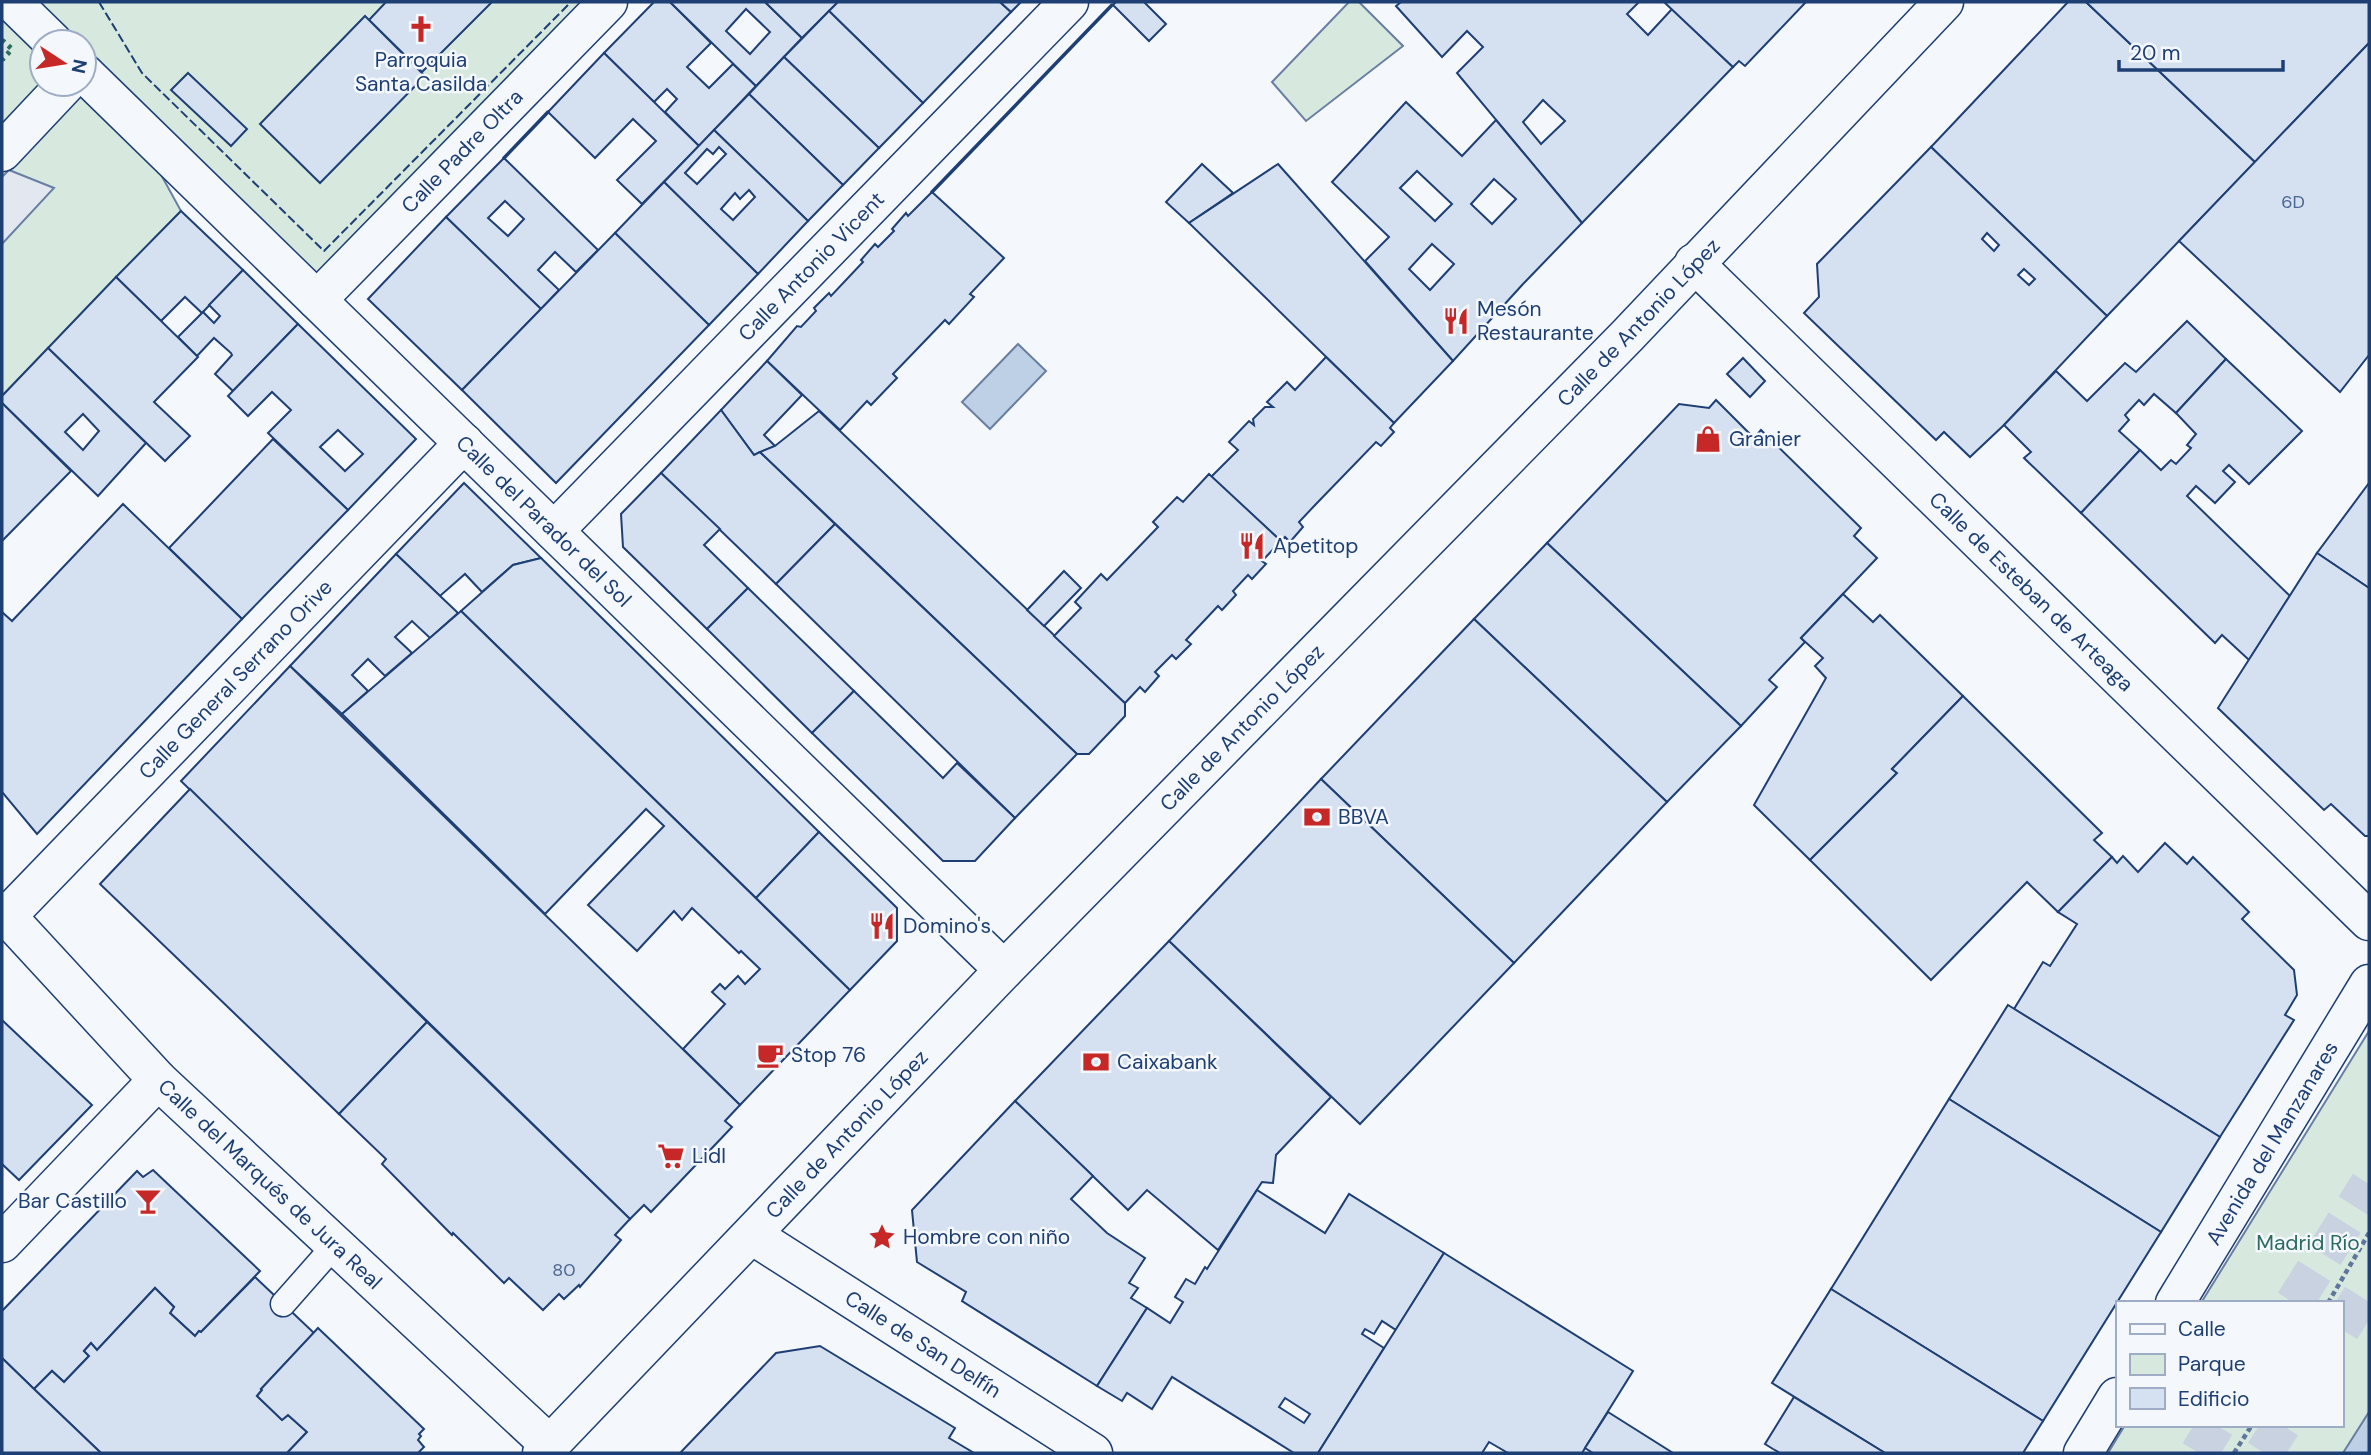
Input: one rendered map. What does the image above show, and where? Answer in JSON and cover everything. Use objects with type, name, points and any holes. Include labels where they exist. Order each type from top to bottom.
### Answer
[{"type":"street","points":[[12,2],[39,28]]},
{"type":"street","name":"Calle Padre Oltra","points":[[317,300],[608,2]]},
{"type":"street","name":"Calle Antonio Vicent","points":[[554,531],[1069,2]]},
{"type":"street","name":"Calle de Antonio López","points":[[546,1449],[1004,970],[1628,336],[1694,263],[1944,2]]},
{"type":"street","name":"Calle del Parador del Sol","points":[[98,86],[1004,970]]},
{"type":"street","points":[[2,152],[53,98]]},
{"type":"street","name":"Calle de Esteban de Arteaga","points":[[1694,263],[2369,921]]},
{"type":"street","name":"Calle General Serrano Orive","points":[[4,914],[464,443]]},
{"type":"street","name":"Calle del Marqués de Jura Real","points":[[4,914],[158,1080],[335,1245],[546,1449]]},
{"type":"street","name":"Avenida del Manzanares","points":[[2176,1301],[2369,984]]},
{"type":"street","points":[[7,1226],[158,1080]]},
{"type":"street","name":"Calle de San Delfín","points":[[752,1235],[1093,1453]]},
{"type":"street","points":[[2083,1453],[2116,1399]]},
{"type":"lane","points":[[283,1304],[335,1245]]},
{"type":"path","points":[[2329,1301],[2369,1233]]},
{"type":"path","points":[[2234,1453],[2251,1427]]},
{"type":"green space","points":[[2,2],[608,2],[317,300],[131,120],[181,211],[2,396]]},
{"type":"green space","points":[[1349,2],[1359,2],[1403,46],[1306,121],[1272,82]]},
{"type":"green space","name":"Madrid Río","points":[[2369,1031],[2369,1453],[2108,1453],[2124,1427],[2343,1427],[2343,1301],[2202,1301]]},
{"type":"shaded area","points":[[9,170],[54,188],[2,244],[2,177]]},
{"type":"water","points":[[1018,344],[1046,371],[990,429],[962,402]]},
{"type":"water","points":[[2369,1412],[2369,1453],[2343,1453]]},
{"type":"building","name":"Parroquia Santa Casilda","points":[[386,2],[492,2],[422,72],[369,20]]},
{"type":"building","points":[[654,2],[670,2],[711,43],[687,67],[709,88],[733,64],[756,86],[699,146],[665,112],[677,99],[667,89],[654,102],[604,53]]},
{"type":"building","points":[[670,2],[765,2],[802,38],[756,86]],"holes":[[[746,9],[770,32],[750,54],[726,31]]]},
{"type":"building","points":[[765,2],[838,2],[802,38]]},
{"type":"building","points":[[838,2],[1000,2],[1011,12],[923,103],[829,11]]},
{"type":"building","points":[[1000,2],[1021,2],[1011,12]]},
{"type":"building","points":[[1116,2],[1144,2],[1166,24],[1149,41],[1113,5]]},
{"type":"building","points":[[1401,2],[1639,2],[1627,14],[1648,35],[1672,9],[1733,67],[1582,223],[1457,73],[1483,47],[1467,31],[1442,57],[1396,6]],"holes":[[[1543,100],[1565,121],[1541,144],[1523,122]]]},
{"type":"building","points":[[1664,2],[1806,2],[1745,66],[1739,61],[1733,67]]},
{"type":"building","points":[[2068,2],[2086,2],[2255,162],[2107,316],[1931,147]]},
{"type":"building","points":[[2086,2],[2369,2],[2369,43],[2255,162]]},
{"type":"building","points":[[829,11],[923,103],[879,148],[784,57]]},
{"type":"building","points":[[365,16],[425,76],[320,183],[260,124]]},
{"type":"building","points":[[2369,43],[2369,355],[2340,392],[2179,241]]},
{"type":"building","points":[[604,53],[699,146],[642,204],[617,180],[656,141],[633,119],[595,158],[548,112]]},
{"type":"building","points":[[784,57],[879,148],[843,185],[749,94]]},
{"type":"building","points":[[188,73],[247,129],[231,146],[171,90]]},
{"type":"building","points":[[749,94],[843,185],[808,221],[714,130]]},
{"type":"building","points":[[1406,102],[1462,156],[1496,120],[1582,223],[1453,361],[1365,261],[1389,237],[1332,182]],"holes":[[[1417,171],[1452,204],[1435,221],[1400,188]],[[1494,179],[1516,199],[1492,224],[1471,204]],[[1432,244],[1454,264],[1430,290],[1409,269]]]},
{"type":"building","points":[[714,130],[808,221],[758,274],[664,182]],"holes":[[[719,147],[726,154],[697,184],[685,173],[707,149],[713,154]],[[749,190],[755,197],[733,220],[721,209],[735,193],[740,199]]]},
{"type":"building","points":[[1931,147],[2107,316],[1970,457],[1944,432],[1936,440],[1804,313],[1819,297],[1817,264]],"holes":[[[1987,233],[1999,245],[1994,251],[1982,239]],[[2024,269],[2035,279],[2029,285],[2018,275]]]},
{"type":"building","points":[[504,158],[598,250],[576,272],[555,252],[538,270],[559,290],[541,309],[446,217]],"holes":[[[505,201],[524,219],[508,236],[488,218]]]},
{"type":"building","points":[[1202,164],[1233,193],[1189,223],[1166,202]]},
{"type":"building","points":[[1278,164],[1453,361],[1394,423],[1189,223]]},
{"type":"building","points":[[664,182],[758,274],[709,325],[615,233]]},
{"type":"building","points":[[932,192],[1004,258],[970,294],[974,297],[949,324],[945,320],[893,374],[897,378],[871,405],[867,401],[840,430],[767,361],[797,326],[801,327],[816,311],[814,308],[829,293],[831,296],[863,262],[861,260],[875,244],[878,247],[894,231],[892,229],[906,213],[908,216]]},
{"type":"building","points":[[181,211],[243,270],[202,313],[185,297],[161,321],[116,277]]},
{"type":"building","points":[[446,217],[541,309],[462,390],[368,299]]},
{"type":"building","points":[[615,233],[709,325],[556,483],[462,390]]},
{"type":"building","points":[[243,270],[298,324],[233,391],[215,374],[231,353],[214,338],[197,356],[178,337],[203,312],[214,323],[220,316],[209,305]]},
{"type":"building","points":[[116,277],[198,357],[154,402],[190,436],[165,461],[48,348]]},
{"type":"building","points":[[2187,321],[2226,359],[2176,413],[2154,394],[2144,405],[2139,400],[2125,415],[2129,420],[2119,431],[2140,450],[2081,513],[2024,458],[2031,452],[2004,425],[2056,371],[2087,401],[2125,363],[2136,372]]},
{"type":"building","points":[[298,324],[416,439],[348,510],[268,433],[291,410],[272,392],[248,416],[228,396]],"holes":[[[338,430],[363,454],[345,471],[320,447]]]},
{"type":"building","points":[[48,348],[146,443],[98,496],[2,403],[2,396]],"holes":[[[83,414],[99,431],[83,450],[65,432]]]},
{"type":"building","points":[[1326,357],[1394,423],[1390,428],[1394,432],[1381,446],[1376,442],[1299,522],[1303,527],[1290,542],[1285,537],[1281,541],[1211,477],[1238,450],[1229,442],[1249,421],[1254,425],[1253,419],[1265,407],[1273,407],[1267,402],[1287,382],[1295,390]]},
{"type":"building","points":[[1743,358],[1765,381],[1750,397],[1727,374]]},
{"type":"building","points":[[2226,359],[2302,431],[2249,484],[2229,465],[2223,471],[2235,482],[2215,503],[2196,486],[2187,496],[2290,596],[2249,660],[2222,635],[2215,643],[2081,513],[2140,450],[2161,470],[2171,460],[2176,464],[2191,448],[2187,445],[2196,434],[2176,413]]},
{"type":"building","points":[[767,361],[802,395],[764,435],[775,446],[754,455],[721,410]]},
{"type":"building","points":[[1716,400],[1754,438],[1761,430],[1861,528],[1854,536],[1877,558],[1801,638],[1805,642],[1769,680],[1777,687],[1741,726],[1547,543],[1679,404],[1709,408]]},
{"type":"building","points":[[2,403],[71,471],[2,541]]},
{"type":"building","points":[[721,410],[754,455],[760,452],[835,524],[776,584],[661,473]]},
{"type":"building","points":[[819,411],[1125,703],[1125,716],[1089,754],[1077,754],[760,452],[775,446]]},
{"type":"building","points":[[273,439],[348,510],[242,619],[169,548]]},
{"type":"building","points":[[661,473],[720,529],[704,545],[748,588],[707,629],[623,547],[621,514]]},
{"type":"building","points":[[1209,474],[1281,541],[1262,561],[1266,564],[1252,579],[1248,575],[1233,591],[1236,595],[1222,610],[1218,606],[1186,640],[1191,644],[1176,659],[1172,655],[1155,672],[1159,676],[1145,692],[1140,687],[1125,703],[1054,636],[1081,608],[1075,602],[1101,574],[1107,580],[1158,527],[1153,522],[1177,497],[1183,502]]},
{"type":"building","points":[[464,483],[541,558],[513,565],[482,592],[465,574],[440,596],[396,554]]},
{"type":"building","points":[[2369,483],[2369,588],[2317,553]]},
{"type":"building","points":[[123,504],[242,619],[37,834],[2,792],[2,612],[12,621]]},
{"type":"building","points":[[835,524],[1077,754],[1015,818],[776,584]]},
{"type":"building","points":[[1547,543],[1741,726],[1667,802],[1474,619]]},
{"type":"building","points":[[2317,553],[2369,588],[2369,836],[2365,836],[2331,804],[2324,810],[2218,708]]},
{"type":"building","points":[[396,554],[458,613],[430,638],[412,621],[395,637],[412,653],[385,676],[368,659],[352,675],[368,691],[342,714],[290,666]]},
{"type":"building","points":[[541,558],[819,832],[756,898],[461,611],[513,565]]},
{"type":"building","points":[[1064,571],[1081,588],[1044,626],[1027,610]]},
{"type":"building","points":[[748,588],[854,691],[812,733],[707,629]]},
{"type":"building","points":[[1843,594],[1873,622],[1880,615],[1963,696],[1892,769],[1897,773],[1810,860],[1754,805],[1826,678],[1815,666],[1823,658],[1801,638]]},
{"type":"building","points":[[461,611],[850,990],[740,1105],[683,1049],[725,1004],[712,992],[720,984],[725,989],[738,976],[745,984],[760,969],[741,951],[739,953],[692,908],[682,920],[674,911],[637,951],[588,905],[664,826],[646,809],[545,914],[342,714]]},
{"type":"building","points":[[1474,619],[1667,802],[1514,963],[1321,779]]},
{"type":"building","points":[[290,666],[740,1105],[725,1121],[732,1127],[651,1212],[644,1205],[630,1219],[181,781]]},
{"type":"building","points":[[854,691],[943,778],[957,763],[1015,818],[975,861],[943,861],[812,733]]},
{"type":"building","points":[[1963,696],[2102,833],[2094,840],[2112,857],[2058,912],[2027,882],[1931,980],[1810,860],[1897,773],[1892,769]]},
{"type":"building","points":[[1321,779],[1514,963],[1360,1124],[1169,941]]},
{"type":"building","points":[[190,789],[427,1022],[339,1114],[100,884]]},
{"type":"building","points":[[819,832],[897,908],[897,941],[850,990],[756,898]]},
{"type":"building","points":[[2165,843],[2187,864],[2193,857],[2249,912],[2242,919],[2294,970],[2297,995],[2285,1015],[2294,1020],[2220,1137],[2014,1009],[2043,962],[2050,966],[2077,924],[2058,912],[2112,857],[2117,863],[2123,856],[2138,872]]},
{"type":"building","points":[[1169,941],[1331,1097],[1276,1155],[1273,1183],[1262,1182],[1218,1250],[1147,1190],[1128,1210],[1015,1101]]},
{"type":"building","points":[[2008,1005],[2220,1137],[2161,1232],[1949,1099]]},
{"type":"building","points":[[2,1020],[92,1105],[19,1180],[2,1164]]},
{"type":"building","points":[[427,1022],[630,1219],[615,1235],[621,1240],[580,1287],[579,1285],[564,1299],[559,1294],[543,1310],[509,1278],[504,1283],[453,1233],[452,1235],[382,1164],[386,1159],[339,1114]]},
{"type":"building","points":[[1949,1099],[2161,1232],[2043,1421],[1831,1289]]},
{"type":"building","points":[[1015,1101],[1093,1176],[1071,1199],[1107,1233],[1145,1258],[1129,1283],[1138,1288],[1131,1298],[1147,1308],[1097,1386],[962,1301],[966,1292],[917,1262],[912,1210]]},
{"type":"building","points":[[153,1170],[260,1271],[195,1336],[170,1313],[174,1307],[155,1288],[97,1350],[91,1343],[84,1351],[89,1356],[64,1382],[52,1371],[34,1389],[2,1358],[2,1311],[137,1171],[143,1177]]},
{"type":"building","points":[[1257,1190],[1325,1233],[1349,1194],[1444,1253],[1396,1330],[1382,1321],[1374,1334],[1365,1329],[1362,1334],[1384,1348],[1318,1453],[1294,1453],[1172,1377],[1152,1409],[1127,1393],[1122,1401],[1097,1386],[1147,1308],[1170,1323],[1183,1302],[1175,1297],[1186,1279],[1195,1284],[1205,1267],[1207,1269]],"holes":[[[1285,1398],[1310,1414],[1304,1423],[1279,1407]]]},
{"type":"building","points":[[1444,1253],[1633,1371],[1582,1453],[1508,1453],[1489,1442],[1482,1453],[1318,1453]]},
{"type":"building","points":[[255,1277],[314,1333],[257,1396],[282,1420],[288,1415],[307,1432],[287,1453],[101,1453],[34,1389],[52,1371],[64,1382],[89,1356],[84,1351],[91,1343],[97,1350],[155,1288],[174,1307],[170,1313],[195,1336]]},
{"type":"building","points":[[1831,1289],[2043,1421],[2023,1453],[1885,1453],[1772,1383]]},
{"type":"building","points":[[318,1328],[424,1429],[418,1440],[424,1447],[418,1453],[287,1453],[307,1432],[288,1415],[282,1420],[257,1396]]},
{"type":"building","points":[[820,1346],[955,1428],[949,1438],[974,1453],[680,1453],[776,1353]]},
{"type":"building","points":[[2,1358],[34,1389],[101,1453],[2,1453]]},
{"type":"building","points":[[1794,1397],[1885,1453],[1780,1453],[1773,1449],[1765,1444]]},
{"type":"building","points":[[1608,1412],[1673,1453],[1593,1453],[1585,1448]]},
{"type":"tunnel","points":[[2295,1301],[2369,1184]]},
{"type":"tunnel","points":[[2343,1326],[2369,1284]]},
{"type":"tunnel","points":[[2199,1453],[2215,1427]]},
{"type":"tunnel","points":[[2264,1453],[2281,1427]]},
{"type":"hedge","points":[[2,40],[12,49],[2,60]]},
{"type":"fence","points":[[99,2],[142,73],[324,251],[571,2]]},
{"type":"wall","points":[[932,192],[1112,5]]},
{"type":"wall","points":[[504,158],[548,112]]},
{"type":"place","name":"Parroquia Santa Casilda","points":[[421,29]]},
{"type":"place","name":"Mesón Restaurante","points":[[1456,321]]},
{"type":"place","name":"Granier","points":[[1708,439]]},
{"type":"place","name":"Apetitop","points":[[1252,546]]},
{"type":"place","name":"BBVA","points":[[1317,817]]},
{"type":"place","name":"Domino's","points":[[882,926]]},
{"type":"place","name":"Stop 76","points":[[770,1055]]},
{"type":"place","name":"Caixabank","points":[[1096,1062]]},
{"type":"place","name":"Lidl","points":[[671,1156]]},
{"type":"place","name":"Bar Castillo","points":[[148,1201]]},
{"type":"place","name":"Hombre con niño","points":[[882,1237]]}]
